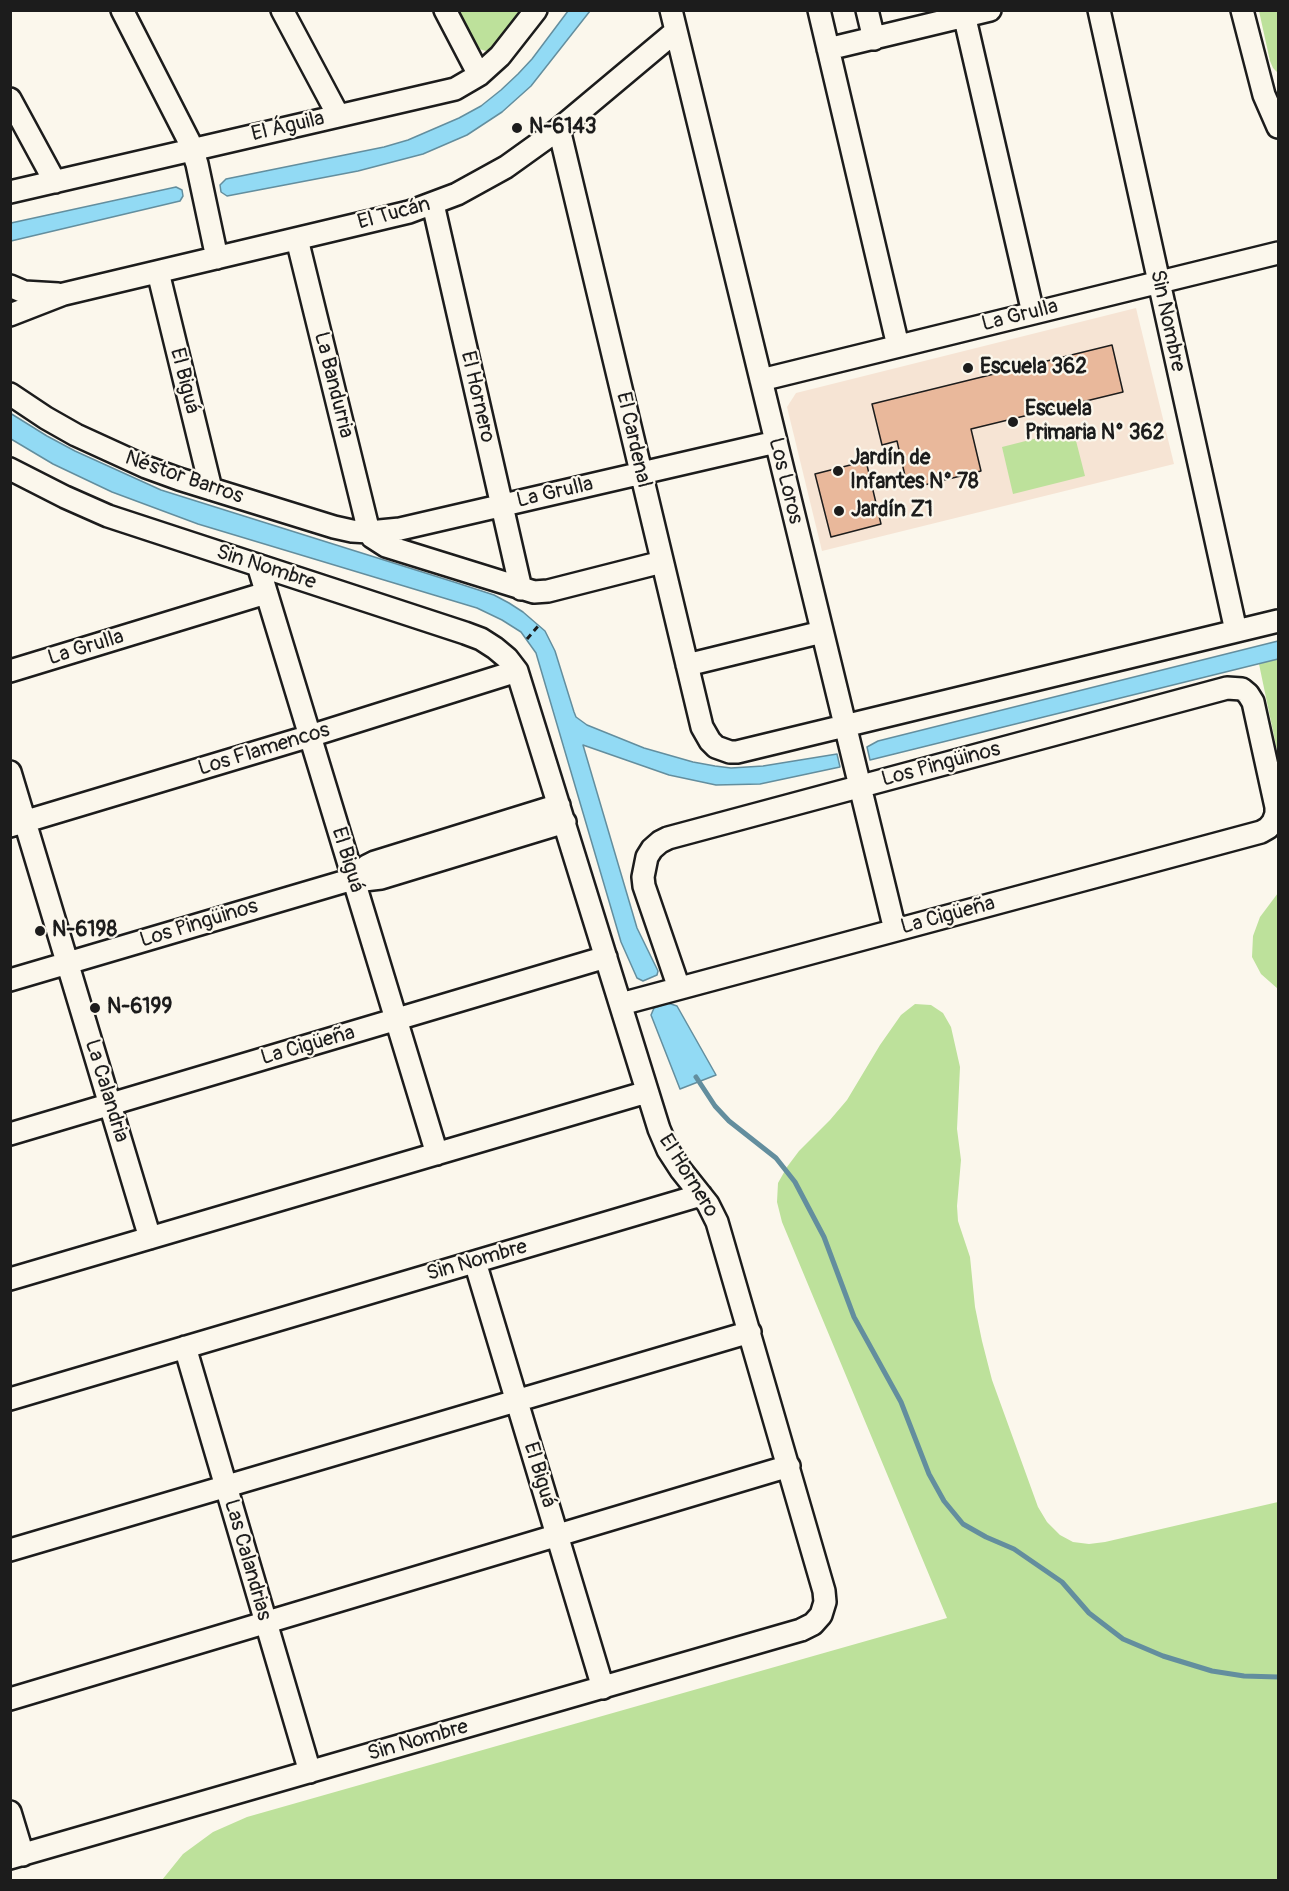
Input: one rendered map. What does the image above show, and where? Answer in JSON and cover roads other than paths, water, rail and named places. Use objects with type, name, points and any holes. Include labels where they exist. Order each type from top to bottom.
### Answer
[{"type":"street","points":[[122,10],[185,130],[192,149],[217,258]]},
{"type":"street","points":[[282,10],[338,115]]},
{"type":"street","points":[[445,10],[478,75]]},
{"type":"street","name":"El Águila","points":[[10,192],[447,91],[468,83],[500,56],[536,10]]},
{"type":"street","points":[[671,10],[676,31]]},
{"type":"street","points":[[819,10],[898,346]]},
{"type":"street","points":[[867,10],[874,39]]},
{"type":"street","points":[[828,50],[963,14],[990,10]]},
{"type":"street","name":"Sin Nombre","points":[[1099,10],[1236,632]]},
{"type":"street","points":[[1242,10],[1264,94],[1278,126]]},
{"type":"street","points":[[963,14],[1033,313]]},
{"type":"street","name":"El Tucán","points":[[10,315],[64,294],[409,212],[433,204],[483,181],[506,167],[559,129],[676,31]]},
{"type":"street","name":"Los Loros","points":[[676,31],[895,930]]},
{"type":"street","points":[[10,99],[55,182]]},
{"type":"street","name":"El Cardenal","points":[[559,129],[702,727],[716,747],[737,752],[845,726]]},
{"type":"street","name":"El Hornero","points":[[433,204],[521,590]]},
{"type":"street","name":"La Bandurria","points":[[297,238],[369,532]]},
{"type":"street","name":"La Grulla","points":[[761,380],[1278,253]]},
{"type":"street","name":"El Biguá","points":[[158,272],[211,489]]},
{"type":"street","name":"El Tucán","points":[[10,286],[36,294],[64,294]]},
{"type":"street","name":"Néstor Barros","points":[[10,394],[46,418],[111,452],[146,467],[334,527],[369,532]]},
{"type":"street","name":"La Grulla","points":[[369,532],[400,529],[776,442]]},
{"type":"street","name":"Sin Nombre","points":[[10,469],[108,516],[481,639],[507,658],[516,671]]},
{"type":"street","points":[[369,532],[377,541],[386,546],[521,590],[534,592],[548,591],[663,562]]},
{"type":"street","name":"El Biguá","points":[[258,565],[437,1154]]},
{"type":"street","name":"La Grulla","points":[[10,671],[266,593]]},
{"type":"street","points":[[845,726],[1278,621]]},
{"type":"street","points":[[687,665],[822,632]]},
{"type":"street","name":"El Hornero","points":[[516,671],[659,1129],[668,1150],[701,1195],[717,1222],[824,1590],[825,1602],[821,1616]]},
{"type":"street","name":"Los Flamencos","points":[[18,824],[516,671]]},
{"type":"street","name":"Los Pingüinos","points":[[679,988],[644,886],[644,867],[647,857],[652,849],[668,838],[1227,688],[1242,689],[1253,702],[1276,807],[1273,822]]},
{"type":"street","name":"La Calandria","points":[[10,772],[18,824],[68,963],[150,1238]]},
{"type":"street","name":"Los Pingüinos","points":[[10,980],[353,879],[375,862],[562,814]]},
{"type":"street","name":"La Cigüeña","points":[[621,1004],[1261,832],[1273,822]]},
{"type":"street","name":"La Cigüeña","points":[[10,1134],[606,957]]},
{"type":"street","points":[[10,1279],[647,1092]]},
{"type":"street","name":"Sin Nombre","points":[[10,1399],[701,1195]]},
{"type":"street","name":"El Biguá","points":[[476,1262],[603,1688]]},
{"type":"street","points":[[10,1550],[750,1332]]},
{"type":"street","name":"Las Calandrias","points":[[184,1347],[310,1772]]},
{"type":"street","points":[[10,1699],[789,1466]]},
{"type":"street","name":"Sin Nombre","points":[[17,1856],[801,1630],[813,1624],[821,1616]]},
{"type":"street","points":[[10,1812],[17,1856]]},
{"type":"water","points":[[568,11],[590,11],[531,86],[502,112],[467,135],[423,154],[358,171],[227,196],[221,192],[220,185],[226,179],[384,147],[408,140],[459,118],[481,106],[518,74]]},
{"type":"water","points":[[176,187],[182,190],[183,196],[180,201],[11,241],[11,223]]},
{"type":"water","points":[[10,413],[75,451],[161,490],[454,582],[494,595],[509,603],[545,631],[555,651],[576,717],[587,725],[644,748],[715,766],[731,768],[763,766],[837,754],[840,767],[760,784],[716,785],[669,775],[583,745],[637,928],[658,971],[657,975],[643,981],[637,978],[621,942],[536,653],[521,632],[477,608],[198,524],[112,492],[53,464],[11,439]]},
{"type":"water","points":[[1278,641],[1278,659],[870,760],[867,747],[878,741]]},
{"type":"water","points":[[668,1003],[677,1006],[716,1075],[680,1089],[651,1015],[654,1008]]},
{"type":"waterway","points":[[696,1077],[715,1106],[729,1121],[776,1158],[795,1182],[824,1237],[854,1317],[901,1402],[929,1474],[944,1501],[963,1524],[1014,1549],[1062,1582],[1089,1613],[1123,1639],[1163,1656],[1212,1671],[1244,1676],[1278,1677]]},
{"type":"place","name":"N-6143","points":[[517,128]]},
{"type":"place","name":"Escuela 362","points":[[968,368]]},
{"type":"place","name":"Escuela Primaria N° 362","points":[[1013,422]]},
{"type":"place","name":"Jardín de Infantes N° 78","points":[[838,471]]},
{"type":"place","name":"Jardín Z1","points":[[839,511]]},
{"type":"place","name":"N-6198","points":[[40,931]]},
{"type":"place","name":"N-6199","points":[[95,1008]]}]
